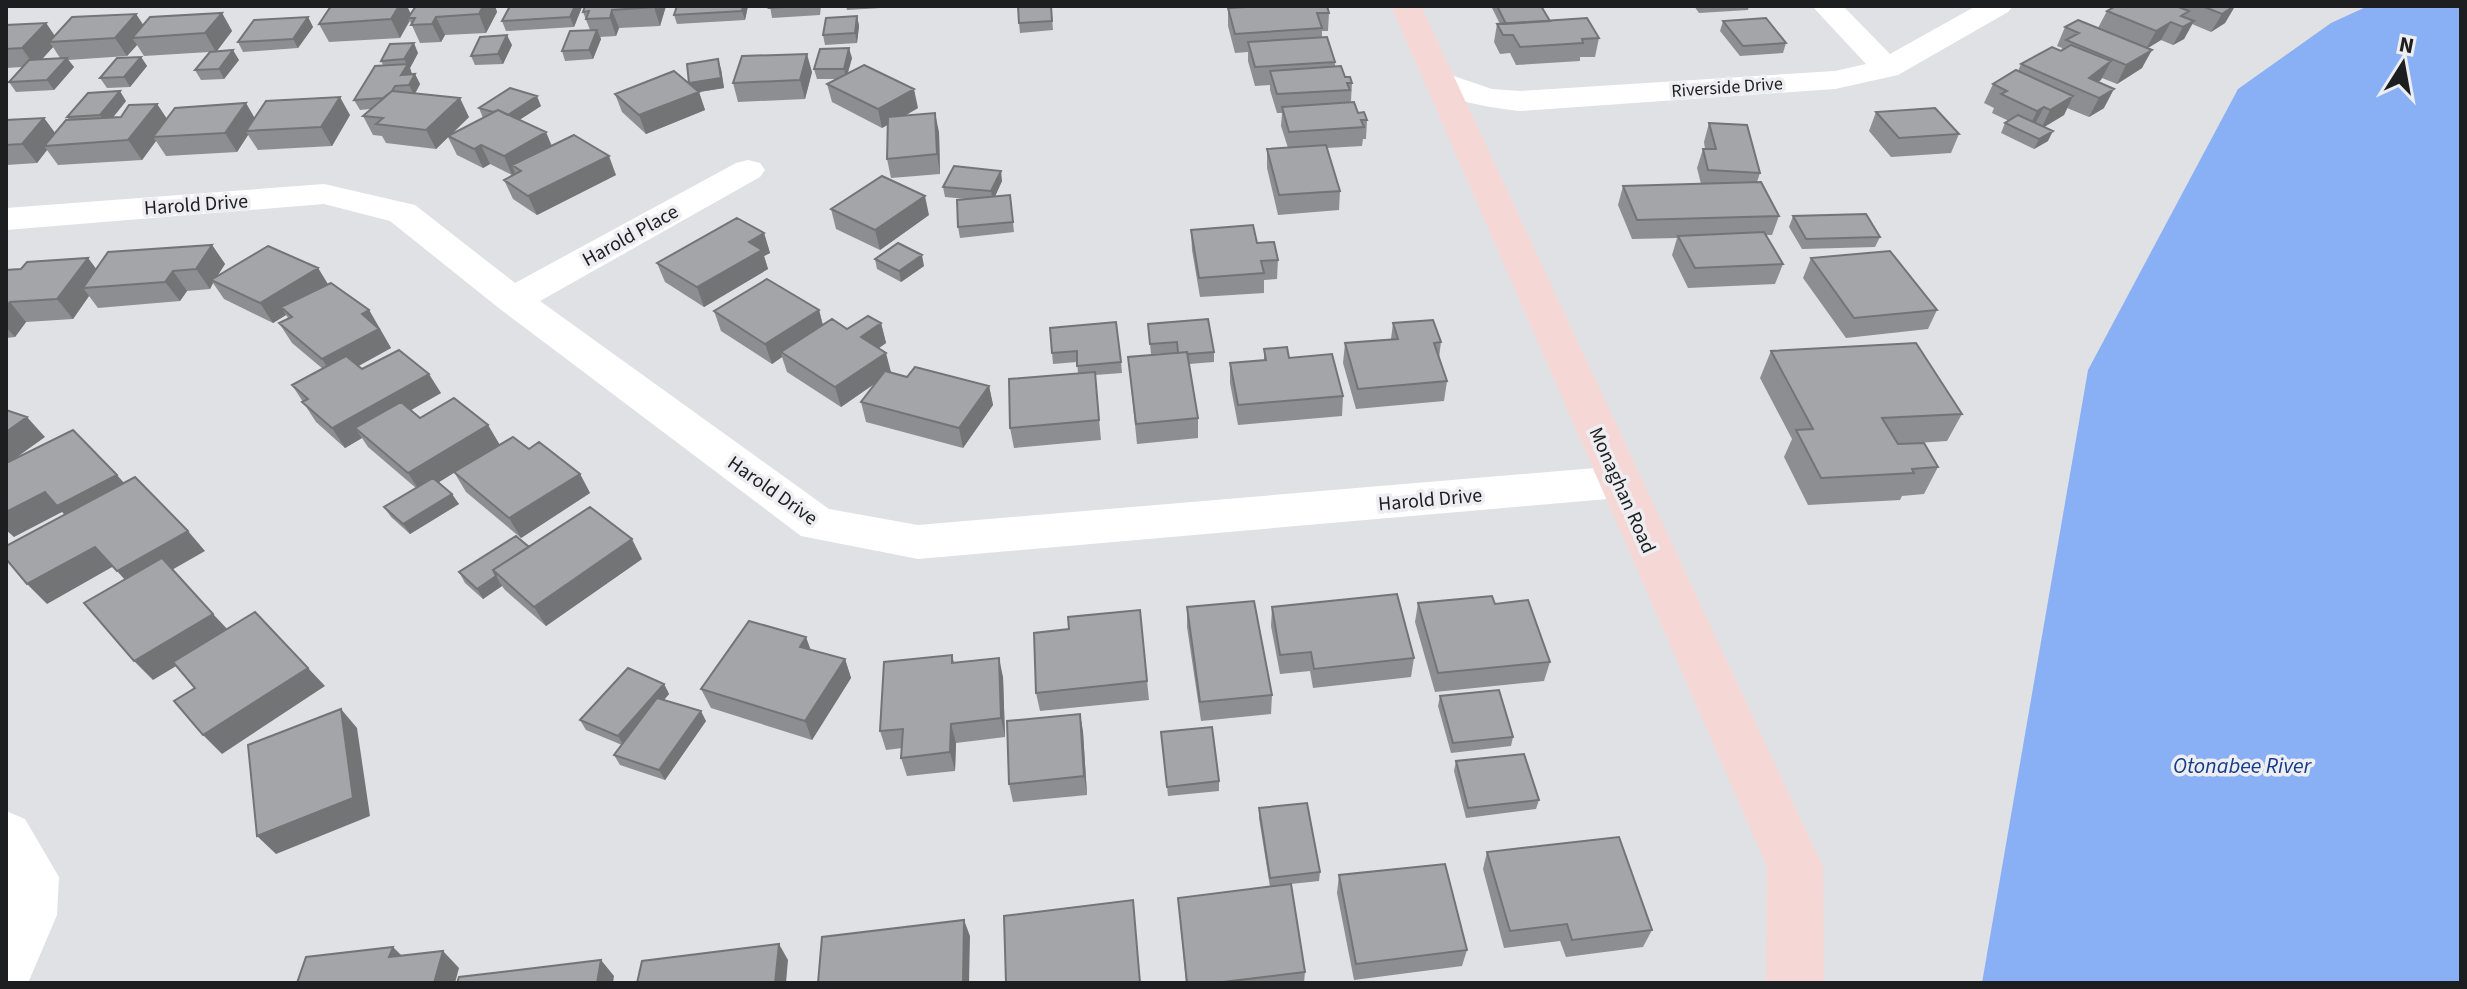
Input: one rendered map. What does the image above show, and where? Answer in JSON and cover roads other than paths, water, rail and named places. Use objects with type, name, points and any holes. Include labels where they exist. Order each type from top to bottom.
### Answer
[{"type":"street","name":"Monaghan Road","points":[[1406,6],[1795,867],[1795,983]]},
{"type":"street","points":[[1827,6],[1887,68]]},
{"type":"street","name":"Riverside Drive","points":[[1442,81],[1487,98],[1520,101],[1835,80],[1887,68],[1998,6]]},
{"type":"street","name":"Harold Place","points":[[513,300],[748,170]]},
{"type":"street","name":"Harold Drive","points":[[6,219],[324,194],[402,213],[513,300],[817,524],[918,542],[1619,482]]},
{"type":"street","points":[[6,836],[31,877],[29,915],[6,967]]},
{"type":"water","name":"Otonabee River","points":[[2368,6],[2461,6],[2461,983],[1982,983],[2088,370],[2238,89],[2331,23]]}]
